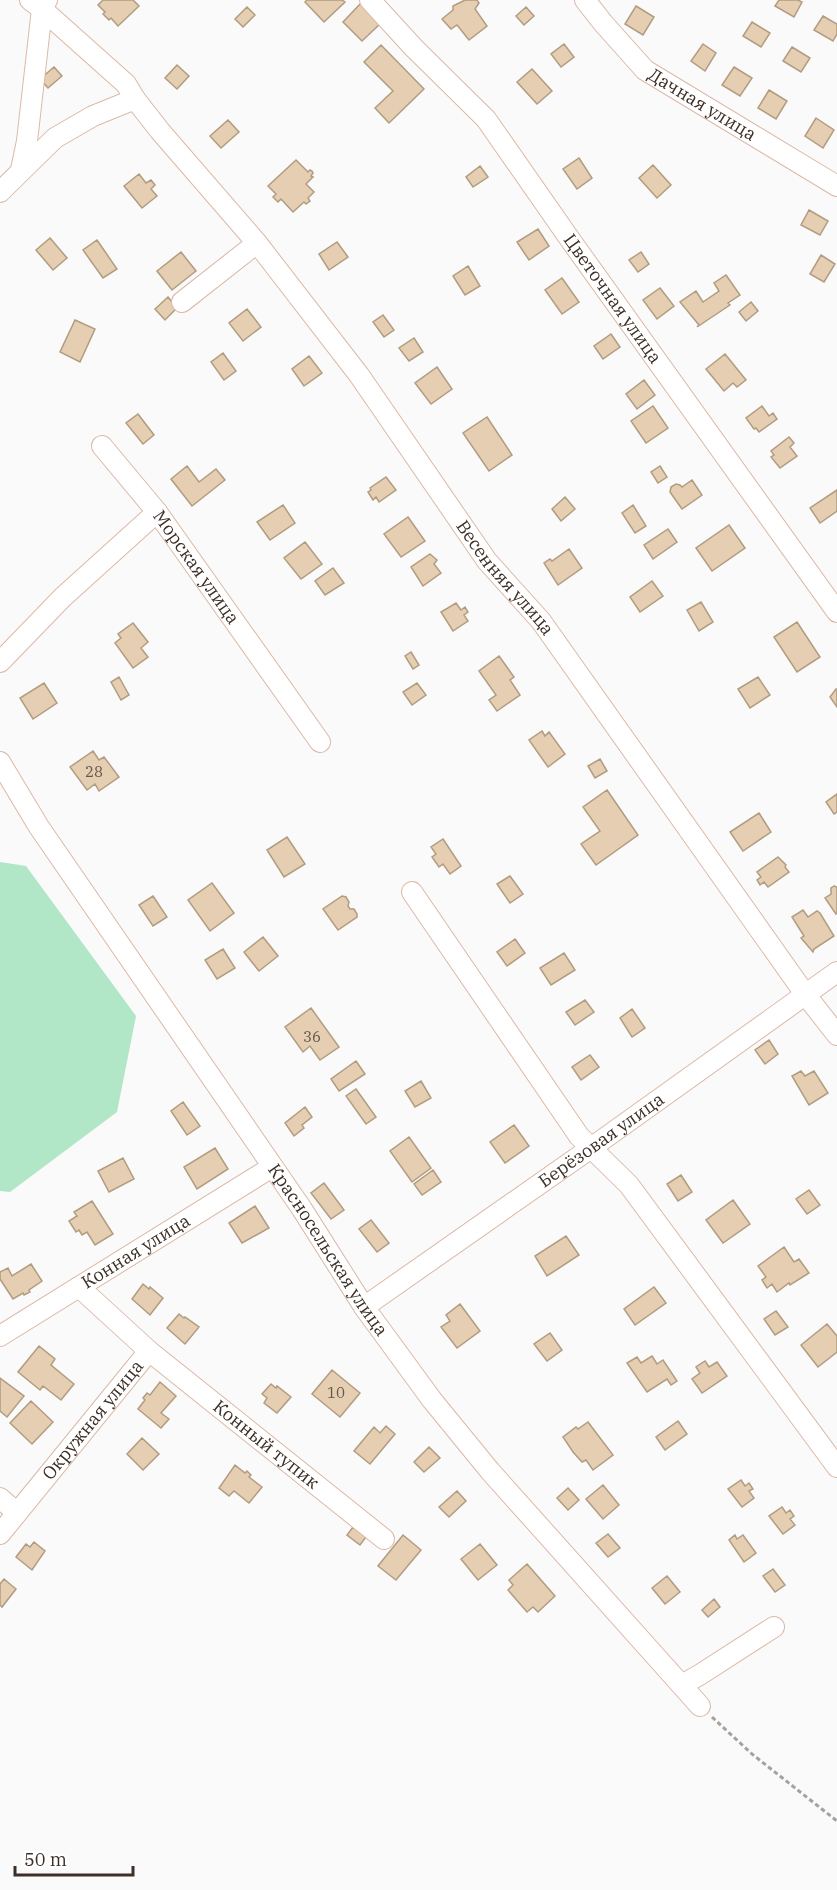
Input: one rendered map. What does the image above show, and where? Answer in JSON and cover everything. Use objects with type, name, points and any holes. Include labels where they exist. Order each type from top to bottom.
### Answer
[{"type":"street","name":"Цветочная улица","points":[[370,0],[414,48],[486,119],[837,612]]},
{"type":"street","name":"Дачная улица","points":[[585,0],[645,70],[837,186]]},
{"type":"street","name":"Весенняя улица","points":[[40,3],[126,84],[160,131],[257,243],[359,375],[487,561],[541,621],[805,994],[837,1035]]},
{"type":"street","points":[[21,170],[27,141],[40,3]]},
{"type":"street","points":[[0,192],[55,138],[93,116],[135,99]]},
{"type":"street","points":[[182,302],[257,243]]},
{"type":"street","points":[[102,446],[157,512]]},
{"type":"street","name":"Морская улица","points":[[0,662],[63,597],[157,512],[320,742]]},
{"type":"street","name":"Красносельская улица","points":[[0,762],[39,827],[302,1209],[364,1307],[432,1400],[490,1472],[700,1706]]},
{"type":"street","points":[[412,892],[579,1136],[629,1185],[837,1467]]},
{"type":"street","name":"Берёзовая улица","points":[[364,1307],[837,972]]},
{"type":"street","name":"Конная улица","points":[[0,1336],[272,1167]]},
{"type":"street","name":"Окружная улица","points":[[0,1534],[149,1351],[79,1287]]},
{"type":"street","name":"Конный тупик","points":[[149,1351],[384,1539]]},
{"type":"street","points":[[0,1498],[17,1513]]},
{"type":"street","points":[[682,1685],[774,1627]]},
{"type":"path","points":[[700,1706],[752,1754],[837,1821]]},
{"type":"green space","points":[[0,862],[26,866],[136,1016],[117,1112],[10,1192],[0,1191]]},
{"type":"building","points":[[103,0],[133,0],[139,6],[118,26],[111,18],[109,20],[103,14],[105,12],[98,5]]},
{"type":"building","points":[[307,0],[342,0],[345,2],[324,22],[305,2]]},
{"type":"building","points":[[465,0],[477,0],[479,3],[475,9],[487,26],[469,40],[457,25],[451,29],[442,19],[453,10],[453,6]]},
{"type":"building","points":[[779,0],[802,2],[794,17],[775,6]]},
{"type":"building","points":[[361,3],[381,23],[362,41],[343,22]]},
{"type":"building","points":[[636,6],[654,17],[643,35],[625,24]]},
{"type":"building","points":[[247,7],[255,15],[243,27],[235,19]]},
{"type":"building","points":[[526,7],[534,16],[524,25],[516,16]]},
{"type":"building","points":[[823,16],[837,24],[837,34],[833,41],[814,30]]},
{"type":"building","points":[[752,22],[770,33],[761,47],[743,36]]},
{"type":"building","points":[[564,44],[574,57],[561,67],[551,54]]},
{"type":"building","points":[[703,44],[716,53],[705,71],[691,61]]},
{"type":"building","points":[[381,45],[424,89],[389,123],[375,108],[393,91],[364,62]]},
{"type":"building","points":[[792,47],[810,58],[801,72],[783,61]]},
{"type":"building","points":[[177,65],[189,76],[177,89],[165,78]]},
{"type":"building","points":[[54,67],[62,76],[48,88],[40,79]]},
{"type":"building","points":[[734,67],[752,78],[740,96],[722,85]]},
{"type":"building","points":[[532,69],[552,91],[537,104],[517,82]]},
{"type":"building","points":[[769,90],[787,101],[776,119],[758,108]]},
{"type":"building","points":[[816,118],[834,130],[823,148],[805,136]]},
{"type":"building","points":[[228,120],[239,132],[221,148],[210,136]]},
{"type":"building","points":[[579,158],[592,178],[577,189],[563,169]]},
{"type":"building","points":[[296,160],[308,172],[312,171],[311,176],[313,177],[306,184],[314,192],[308,198],[310,201],[306,204],[304,202],[293,212],[281,199],[278,202],[273,197],[276,194],[268,186]]},
{"type":"building","points":[[653,165],[671,185],[657,198],[639,178]]},
{"type":"building","points":[[480,166],[488,177],[473,187],[466,177]]},
{"type":"building","points":[[139,174],[146,183],[151,180],[155,185],[151,189],[157,196],[142,208],[124,186]]},
{"type":"building","points":[[809,210],[828,221],[820,235],[801,225]]},
{"type":"building","points":[[538,229],[549,246],[529,260],[517,242]]},
{"type":"building","points":[[50,238],[67,258],[53,270],[36,250]]},
{"type":"building","points":[[97,240],[117,269],[103,278],[83,250]]},
{"type":"building","points":[[337,242],[348,257],[329,270],[319,254]]},
{"type":"building","points":[[181,252],[196,271],[172,290],[157,271]]},
{"type":"building","points":[[641,252],[649,264],[638,272],[629,260]]},
{"type":"building","points":[[821,255],[835,264],[824,282],[810,274]]},
{"type":"building","points":[[468,266],[480,286],[465,295],[453,276]]},
{"type":"building","points":[[726,275],[740,295],[728,303],[730,305],[697,327],[699,325],[680,302],[696,291],[703,302],[719,291],[714,283]]},
{"type":"building","points":[[562,278],[579,302],[562,314],[545,290]]},
{"type":"building","points":[[660,288],[674,306],[657,319],[643,300]]},
{"type":"building","points":[[168,297],[177,308],[165,320],[155,309]]},
{"type":"building","points":[[751,302],[758,311],[746,321],[739,312]]},
{"type":"building","points":[[247,309],[261,327],[243,341],[229,323]]},
{"type":"building","points":[[383,315],[394,330],[384,337],[373,322]]},
{"type":"building","points":[[75,320],[95,329],[80,362],[60,352]]},
{"type":"building","points":[[611,334],[620,347],[603,359],[594,346]]},
{"type":"building","points":[[414,338],[423,352],[409,361],[399,348]]},
{"type":"building","points":[[223,353],[236,371],[224,380],[211,362]]},
{"type":"building","points":[[725,354],[746,380],[737,387],[733,383],[724,391],[706,369]]},
{"type":"building","points":[[309,356],[322,373],[304,386],[292,369]]},
{"type":"building","points":[[437,367],[452,389],[431,404],[415,383]]},
{"type":"building","points":[[644,380],[655,395],[637,409],[626,394]]},
{"type":"building","points":[[653,406],[668,428],[646,443],[631,421]]},
{"type":"building","points":[[762,406],[769,416],[773,413],[777,419],[759,432],[746,418]]},
{"type":"building","points":[[138,414],[154,435],[143,444],[126,423]]},
{"type":"building","points":[[487,417],[512,455],[489,471],[463,433]]},
{"type":"building","points":[[789,437],[794,443],[790,447],[797,456],[780,468],[771,457],[774,455],[771,451]]},
{"type":"building","points":[[187,466],[199,482],[216,469],[225,480],[192,506],[171,479]]},
{"type":"building","points":[[660,466],[667,477],[658,483],[651,472]]},
{"type":"building","points":[[386,477],[396,490],[379,502],[376,497],[373,500],[368,492],[370,488]]},
{"type":"building","points":[[692,480],[702,495],[682,509],[670,492],[671,487],[676,484],[682,487]]},
{"type":"building","points":[[837,490],[837,511],[820,523],[810,508]]},
{"type":"building","points":[[565,497],[575,509],[561,521],[552,509]]},
{"type":"building","points":[[283,505],[295,523],[270,540],[257,522]]},
{"type":"building","points":[[633,505],[646,526],[635,533],[622,513]]},
{"type":"building","points":[[408,517],[425,541],[401,557],[384,534]]},
{"type":"building","points":[[729,525],[745,548],[712,571],[696,548]]},
{"type":"building","points":[[668,529],[677,542],[653,559],[644,545]]},
{"type":"building","points":[[305,542],[322,564],[301,579],[284,558]]},
{"type":"building","points":[[569,549],[582,568],[558,585],[544,563],[550,559],[552,561]]},
{"type":"building","points":[[430,554],[437,560],[434,564],[441,573],[423,586],[411,567]]},
{"type":"building","points":[[333,568],[344,583],[325,595],[315,581]]},
{"type":"building","points":[[652,581],[663,596],[640,612],[630,597]]},
{"type":"building","points":[[701,602],[713,622],[699,631],[687,610]]},
{"type":"building","points":[[456,603],[461,610],[465,607],[468,612],[464,615],[468,621],[453,631],[441,612]]},
{"type":"building","points":[[797,622],[820,657],[797,672],[774,637]]},
{"type":"building","points":[[133,623],[148,642],[141,648],[148,657],[133,668],[115,643],[121,638],[118,634]]},
{"type":"building","points":[[411,652],[419,665],[413,669],[405,656]]},
{"type":"building","points":[[499,656],[514,677],[510,680],[520,695],[497,711],[489,700],[496,695],[479,671]]},
{"type":"building","points":[[119,677],[129,695],[121,700],[111,682]]},
{"type":"building","points":[[758,677],[770,695],[750,708],[738,689]]},
{"type":"building","points":[[44,683],[57,703],[33,719],[20,698]]},
{"type":"building","points":[[417,683],[426,695],[412,705],[403,692]]},
{"type":"building","points":[[837,689],[837,707],[830,697]]},
{"type":"building","points":[[542,731],[545,736],[549,732],[565,754],[548,767],[529,740]]},
{"type":"building","points":[[93,751],[99,760],[104,757],[119,777],[99,791],[95,784],[87,790],[70,767]]},
{"type":"building","points":[[600,759],[607,771],[595,778],[588,766]]},
{"type":"building","points":[[607,790],[638,835],[596,865],[581,844],[600,831],[583,807]]},
{"type":"building","points":[[837,794],[837,812],[834,814],[826,802]]},
{"type":"building","points":[[759,813],[771,832],[743,851],[730,832]]},
{"type":"building","points":[[287,837],[305,864],[284,877],[267,850]]},
{"type":"building","points":[[443,839],[461,866],[450,874],[443,864],[439,867],[432,857],[436,854],[431,847]]},
{"type":"building","points":[[778,857],[789,872],[768,887],[764,882],[760,885],[757,880],[761,877],[757,872]]},
{"type":"building","points":[[510,876],[523,894],[510,903],[497,884]]},
{"type":"building","points":[[212,883],[234,913],[210,931],[188,900]]},
{"type":"building","points":[[837,887],[836,914],[825,898],[831,894],[831,888]]},
{"type":"building","points":[[153,896],[167,917],[153,926],[139,905]]},
{"type":"building","points":[[342,896],[346,897],[349,902],[348,906],[354,909],[357,917],[338,930],[323,909]]},
{"type":"building","points":[[803,910],[808,917],[817,911],[820,913],[834,936],[813,952],[801,938],[804,936],[792,917]]},
{"type":"building","points":[[263,937],[278,956],[259,971],[244,952]]},
{"type":"building","points":[[515,939],[525,953],[507,966],[497,952]]},
{"type":"building","points":[[223,949],[235,968],[217,979],[205,960]]},
{"type":"building","points":[[564,953],[575,970],[551,985],[540,968]]},
{"type":"building","points":[[585,1000],[594,1012],[575,1025],[566,1012]]},
{"type":"building","points":[[311,1008],[339,1047],[320,1060],[310,1046],[303,1052],[285,1027]]},
{"type":"building","points":[[632,1009],[645,1028],[632,1037],[620,1018]]},
{"type":"building","points":[[769,1040],[778,1054],[765,1064],[755,1050]]},
{"type":"building","points":[[590,1055],[599,1067],[581,1080],[572,1067]]},
{"type":"building","points":[[356,1061],[365,1074],[339,1091],[331,1079]]},
{"type":"building","points":[[801,1071],[805,1076],[814,1071],[828,1093],[809,1105],[792,1076]]},
{"type":"building","points":[[421,1081],[431,1098],[415,1107],[405,1091]]},
{"type":"building","points":[[356,1089],[376,1117],[366,1124],[346,1096]]},
{"type":"building","points":[[183,1102],[200,1126],[187,1135],[171,1111]]},
{"type":"building","points":[[305,1107],[312,1117],[294,1136],[285,1123]]},
{"type":"building","points":[[514,1125],[529,1146],[505,1163],[490,1142]]},
{"type":"building","points":[[409,1137],[431,1168],[412,1182],[390,1151]]},
{"type":"building","points":[[215,1148],[228,1169],[197,1189],[184,1167]]},
{"type":"building","points":[[123,1158],[134,1179],[109,1192],[98,1171]]},
{"type":"building","points":[[433,1170],[441,1182],[422,1195],[414,1184]]},
{"type":"building","points":[[681,1175],[692,1192],[678,1201],[667,1184]]},
{"type":"building","points":[[324,1183],[344,1210],[331,1219],[311,1193]]},
{"type":"building","points":[[809,1190],[820,1205],[807,1214],[796,1199]]},
{"type":"building","points":[[733,1200],[750,1224],[723,1243],[706,1220]]},
{"type":"building","points":[[92,1201],[113,1234],[95,1245],[87,1232],[82,1235],[79,1230],[76,1232],[69,1221],[77,1216],[74,1212]]},
{"type":"building","points":[[255,1206],[269,1228],[242,1243],[229,1223]]},
{"type":"building","points":[[371,1220],[389,1243],[377,1252],[359,1229]]},
{"type":"building","points":[[566,1236],[579,1255],[547,1276],[535,1256]]},
{"type":"building","points":[[784,1247],[794,1262],[799,1259],[809,1273],[777,1292],[772,1284],[767,1288],[762,1280],[766,1277],[758,1266]]},
{"type":"building","points":[[31,1264],[42,1281],[29,1290],[30,1292],[13,1299],[0,1279],[0,1272],[8,1268],[12,1276]]},
{"type":"building","points":[[143,1284],[163,1298],[150,1315],[132,1299]]},
{"type":"building","points":[[654,1287],[666,1303],[635,1325],[624,1309]]},
{"type":"building","points":[[460,1304],[480,1331],[457,1348],[441,1327],[450,1321],[446,1315]]},
{"type":"building","points":[[776,1311],[788,1327],[775,1335],[764,1319]]},
{"type":"building","points":[[179,1314],[199,1327],[185,1344],[167,1328]]},
{"type":"building","points":[[827,1324],[837,1336],[837,1352],[818,1367],[801,1345]]},
{"type":"building","points":[[550,1333],[562,1350],[547,1361],[534,1344]]},
{"type":"building","points":[[39,1346],[55,1359],[51,1365],[74,1384],[61,1400],[43,1386],[40,1390],[18,1372]]},
{"type":"building","points":[[652,1356],[657,1364],[663,1360],[677,1381],[671,1385],[667,1379],[647,1392],[627,1363],[637,1357],[641,1363]]},
{"type":"building","points":[[705,1361],[709,1367],[717,1362],[727,1376],[702,1393],[692,1379],[700,1373],[696,1367]]},
{"type":"building","points":[[332,1370],[360,1393],[340,1417],[312,1394]]},
{"type":"building","points":[[0,1378],[24,1396],[7,1417],[0,1411]]},
{"type":"building","points":[[160,1382],[176,1396],[161,1413],[169,1419],[161,1428],[138,1409],[147,1393],[150,1395]]},
{"type":"building","points":[[271,1384],[291,1397],[277,1413],[264,1403],[267,1398],[262,1394]]},
{"type":"building","points":[[31,1401],[53,1422],[32,1444],[10,1423]]},
{"type":"building","points":[[678,1421],[687,1434],[665,1450],[656,1437]]},
{"type":"building","points":[[588,1422],[613,1455],[593,1470],[586,1460],[582,1462],[563,1437],[576,1427],[578,1429]]},
{"type":"building","points":[[386,1426],[395,1434],[370,1464],[354,1451],[374,1427],[380,1433]]},
{"type":"building","points":[[142,1438],[159,1454],[143,1470],[127,1454]]},
{"type":"building","points":[[429,1447],[440,1458],[424,1472],[414,1462]]},
{"type":"building","points":[[235,1465],[245,1473],[247,1471],[251,1475],[249,1477],[262,1487],[249,1503],[234,1491],[229,1496],[219,1488]]},
{"type":"building","points":[[741,1480],[745,1486],[749,1483],[753,1489],[749,1491],[754,1498],[742,1507],[728,1489]]},
{"type":"building","points":[[603,1485],[619,1505],[603,1519],[586,1499]]},
{"type":"building","points":[[568,1488],[579,1500],[568,1510],[557,1498]]},
{"type":"building","points":[[457,1491],[466,1501],[449,1517],[439,1507]]},
{"type":"building","points":[[782,1507],[786,1513],[790,1510],[794,1516],[790,1519],[795,1525],[783,1534],[769,1516]]},
{"type":"building","points":[[353,1527],[366,1537],[360,1545],[347,1535]]},
{"type":"building","points":[[608,1534],[620,1548],[608,1557],[596,1543]]},
{"type":"building","points":[[403,1535],[421,1550],[396,1580],[378,1566]]},
{"type":"building","points":[[735,1535],[737,1539],[743,1535],[756,1553],[744,1562],[729,1540]]},
{"type":"building","points":[[34,1542],[45,1551],[32,1570],[16,1557],[26,1544],[30,1547]]},
{"type":"building","points":[[480,1544],[497,1565],[478,1580],[461,1559]]},
{"type":"building","points":[[527,1564],[555,1596],[538,1612],[533,1607],[527,1612],[508,1590],[513,1585],[509,1580]]},
{"type":"building","points":[[773,1569],[785,1585],[775,1592],[763,1576]]},
{"type":"building","points":[[667,1576],[680,1592],[665,1604],[652,1588]]},
{"type":"building","points":[[4,1579],[16,1589],[2,1607],[0,1605],[0,1584]]},
{"type":"building","points":[[714,1599],[720,1607],[708,1617],[702,1610]]}]
